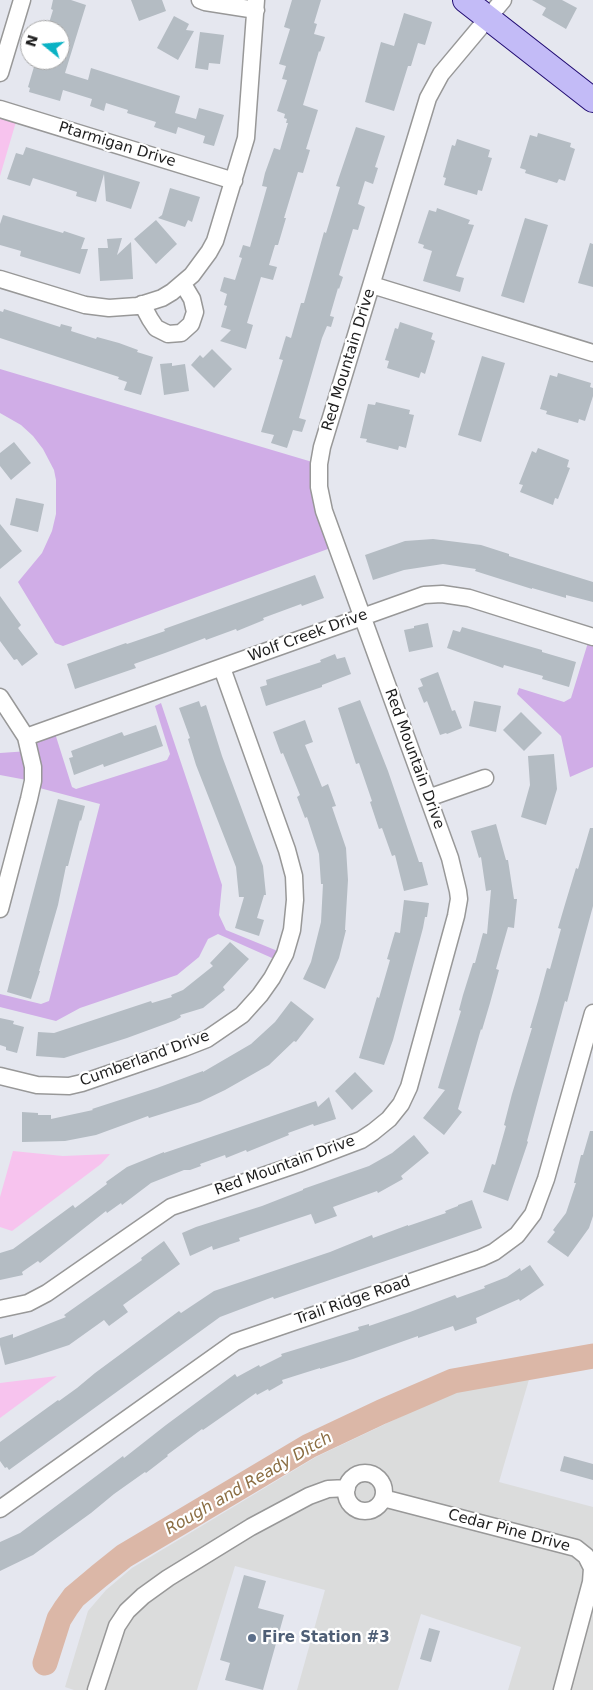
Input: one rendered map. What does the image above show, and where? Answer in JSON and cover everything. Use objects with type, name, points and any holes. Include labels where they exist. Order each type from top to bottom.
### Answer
[{"type":"street","points":[[0,73],[22,0]]},
{"type":"street","points":[[0,279],[97,307],[124,307],[162,298],[183,284],[201,264],[215,241],[246,138],[256,5],[208,3],[200,0]]},
{"type":"street","points":[[465,0],[593,100]]},
{"type":"street","name":"Red Mountain Drive","points":[[0,1309],[28,1302],[47,1293],[161,1212],[171,1207],[348,1145],[374,1132],[389,1119],[401,1104],[411,1082],[458,907],[458,892],[453,871],[428,798],[324,511],[318,475],[322,447],[428,98],[441,74],[503,0]]},
{"type":"street","name":"Ptarmigan Drive","points":[[0,109],[234,181]]},
{"type":"street","points":[[142,304],[156,328],[168,334],[180,333],[190,324],[195,312],[192,298],[183,284]]},
{"type":"street","points":[[372,285],[593,353]]},
{"type":"street","name":"Wolf Creek Drive","points":[[26,736],[222,668],[419,596],[442,594],[469,598],[593,637]]},
{"type":"street","name":"Cumberland Drive","points":[[0,1076],[37,1085],[69,1086],[184,1048],[206,1039],[242,1015],[272,978],[285,954],[292,930],[295,900],[294,876],[287,850],[222,668]]},
{"type":"street","points":[[0,697],[26,736],[32,758],[32,781],[29,799],[4,873],[0,909]]},
{"type":"street","points":[[428,798],[485,778]]},
{"type":"street","name":"Trail Ridge Road","points":[[0,1509],[235,1342],[481,1258],[494,1252],[517,1235],[533,1214],[546,1179],[593,1013]]},
{"type":"street","points":[[358,1474],[370,1474],[380,1481],[384,1492],[383,1498],[380,1504],[369,1511],[357,1509],[348,1500],[347,1488],[353,1477],[358,1474]]},
{"type":"street","points":[[96,1690],[117,1626],[127,1611],[143,1596],[168,1578],[251,1527],[309,1496],[328,1489],[347,1488]]},
{"type":"street","name":"Cedar Pine Drive","points":[[383,1498],[576,1548],[586,1556],[592,1568],[590,1604],[562,1690]]},
{"type":"shaded area","points":[[0,109],[18,115],[0,176]]},
{"type":"shaded area","points":[[0,369],[319,464],[336,546],[63,646],[55,643],[18,582],[42,553],[52,531],[56,514],[56,480],[54,470],[43,449],[33,436],[21,425],[0,413]]},
{"type":"shaded area","points":[[590,636],[593,637],[593,767],[570,777],[561,736],[517,694],[519,688],[564,702],[571,698]]},
{"type":"shaded area","points":[[161,703],[222,885],[219,915],[226,930],[285,954],[281,962],[218,934],[208,939],[199,957],[177,975],[80,1008],[56,1021],[0,1007],[0,994],[41,1004],[49,1001],[100,804],[32,786],[32,781],[0,775],[0,753],[29,751],[26,737],[53,727],[72,787],[76,789],[167,760],[170,754],[155,706]]},
{"type":"shaded area","points":[[13,1151],[63,1156],[110,1154],[101,1164],[12,1231],[0,1227],[0,1197]]},
{"type":"shaded area","points":[[57,1376],[0,1418],[0,1383]]},
{"type":"shaded area","points":[[530,1376],[499,1482],[593,1507],[593,1690],[508,1690],[521,1647],[421,1614],[398,1690],[297,1690],[325,1590],[235,1566],[197,1690],[74,1690],[65,1687],[88,1611],[106,1590],[132,1568],[316,1457],[457,1390]]},
{"type":"building","points":[[53,0],[71,0],[86,5],[70,57],[70,20],[50,20],[53,10],[51,9]]},
{"type":"building","points":[[131,0],[162,0],[166,11],[139,21]]},
{"type":"building","points":[[292,0],[321,0],[314,23],[317,24],[314,34],[325,37],[303,105],[318,110],[306,149],[310,150],[303,173],[298,172],[278,245],[275,245],[269,265],[277,267],[273,280],[261,277],[247,323],[253,325],[246,349],[220,341],[231,330],[221,327],[227,306],[224,305],[227,294],[220,291],[224,277],[235,280],[242,258],[239,257],[243,245],[250,247],[267,187],[262,186],[265,173],[274,148],[280,150],[288,123],[286,123],[287,119],[284,118],[285,114],[277,111],[287,80],[282,79],[286,66],[279,64],[290,29],[284,27]]},
{"type":"building","points":[[532,0],[562,0],[577,8],[566,29],[542,15],[546,8]]},
{"type":"building","points":[[404,13],[432,22],[425,45],[418,43],[411,66],[408,66],[394,111],[365,102],[381,42],[394,46]]},
{"type":"building","points":[[174,16],[189,24],[186,30],[194,31],[178,60],[157,48]]},
{"type":"building","points":[[200,32],[224,35],[220,64],[209,63],[208,70],[195,68]]},
{"type":"building","points":[[91,68],[180,96],[175,113],[196,119],[199,108],[224,115],[214,146],[203,143],[205,136],[178,127],[176,134],[154,127],[156,122],[127,113],[128,110],[106,103],[104,111],[90,106],[92,99],[63,90],[60,101],[29,92],[30,88],[28,87],[33,70],[66,70],[65,73],[88,80]]},
{"type":"building","points":[[356,127],[385,136],[375,167],[378,168],[373,184],[365,181],[358,204],[365,207],[358,230],[353,229],[339,275],[343,277],[330,316],[334,317],[331,327],[327,326],[322,338],[299,418],[306,420],[302,432],[293,430],[287,448],[271,443],[274,435],[261,432],[283,360],[279,359],[286,336],[291,338],[301,303],[304,303],[324,232],[326,233],[340,187],[336,186]]},
{"type":"building","points":[[538,133],[571,143],[570,147],[575,149],[565,181],[559,179],[557,183],[525,173],[526,170],[520,168],[530,135],[537,137]]},
{"type":"building","points":[[457,139],[490,150],[488,157],[492,158],[482,191],[478,190],[477,195],[444,185],[446,178],[443,177],[452,145],[455,146]]},
{"type":"building","points":[[26,147],[140,182],[131,209],[106,201],[104,174],[96,202],[76,196],[77,192],[33,178],[30,186],[7,179],[16,153],[23,155]]},
{"type":"building","points":[[170,188],[200,197],[192,222],[188,220],[185,227],[158,218],[162,215]]},
{"type":"building","points":[[437,208],[470,220],[468,224],[474,225],[456,276],[464,278],[460,292],[423,281],[432,251],[423,248],[424,245],[418,243],[429,210],[436,212]]},
{"type":"building","points":[[3,215],[85,238],[81,249],[88,249],[80,274],[20,256],[21,251],[0,245],[0,224]]},
{"type":"building","points":[[525,218],[548,225],[524,303],[501,296]]},
{"type":"building","points":[[156,220],[177,244],[156,264],[134,239]]},
{"type":"building","points":[[122,238],[117,255],[131,242],[133,279],[100,281],[98,248],[108,248],[107,239]]},
{"type":"building","points":[[590,243],[593,244],[593,287],[578,283]]},
{"type":"building","points":[[4,309],[60,327],[61,324],[72,327],[71,331],[96,339],[97,337],[119,343],[153,357],[141,395],[124,390],[127,382],[118,379],[119,377],[0,338],[0,311],[3,312]]},
{"type":"building","points":[[400,322],[433,333],[431,339],[435,341],[425,374],[421,372],[419,378],[387,368],[389,361],[385,360],[395,328],[398,329]]},
{"type":"building","points":[[212,349],[232,369],[214,388],[191,365],[200,355],[203,358]]},
{"type":"building","points":[[482,356],[505,363],[481,442],[458,435]]},
{"type":"building","points":[[172,363],[172,366],[185,364],[189,391],[164,395],[160,364]]},
{"type":"building","points":[[558,373],[591,383],[590,387],[593,388],[593,396],[585,421],[579,419],[578,423],[546,414],[547,411],[540,409],[550,375],[557,377]]},
{"type":"building","points":[[376,402],[410,410],[409,414],[414,415],[406,448],[399,446],[398,450],[366,442],[367,439],[360,438],[368,404],[375,405]]},
{"type":"building","points":[[14,442],[31,463],[11,480],[0,466],[0,453]]},
{"type":"building","points":[[538,448],[569,460],[567,467],[570,468],[558,499],[555,498],[553,505],[520,492],[523,485],[519,484],[532,451],[536,453]]},
{"type":"building","points":[[16,498],[44,504],[38,532],[10,525]]},
{"type":"building","points":[[0,524],[22,551],[0,569]]},
{"type":"building","points":[[433,539],[481,545],[509,554],[509,556],[593,582],[593,602],[566,595],[566,598],[532,589],[475,571],[476,569],[443,564],[404,570],[373,580],[365,555],[405,541]]},
{"type":"building","points":[[315,575],[324,598],[263,618],[264,620],[237,631],[236,629],[206,640],[205,638],[134,664],[136,668],[75,689],[67,664],[165,631],[164,629]]},
{"type":"building","points":[[0,596],[21,625],[18,628],[38,654],[22,666],[17,659],[14,660],[0,641]]},
{"type":"building","points":[[428,623],[433,647],[409,652],[404,630]]},
{"type":"building","points":[[462,627],[576,662],[569,687],[542,679],[543,676],[504,665],[503,668],[447,648],[453,630],[460,632]]},
{"type":"building","points":[[335,654],[337,659],[345,657],[351,674],[322,685],[322,687],[266,706],[260,687],[267,685],[266,680],[321,662],[320,660]]},
{"type":"building","points":[[438,672],[452,711],[455,710],[462,728],[440,735],[427,701],[424,703],[418,688],[423,686],[420,679]]},
{"type":"building","points":[[360,700],[388,771],[419,862],[422,862],[428,885],[404,891],[395,855],[392,856],[382,828],[379,829],[370,802],[372,801],[359,763],[356,764],[338,708]]},
{"type":"building","points":[[199,701],[201,707],[206,705],[222,756],[263,866],[266,895],[264,895],[257,918],[264,920],[259,936],[235,928],[244,897],[239,897],[236,867],[196,765],[188,739],[190,738],[179,708]]},
{"type":"building","points":[[474,701],[501,706],[496,732],[469,726]]},
{"type":"building","points":[[521,712],[542,733],[524,751],[503,730]]},
{"type":"building","points":[[305,720],[313,742],[305,745],[322,787],[328,784],[336,806],[332,807],[346,848],[348,880],[346,930],[339,958],[325,989],[303,979],[311,962],[321,922],[323,884],[321,884],[319,854],[307,817],[305,818],[297,797],[300,795],[273,732]]},
{"type":"building","points":[[156,725],[163,746],[104,767],[103,764],[74,775],[69,758],[73,757],[71,751],[122,732],[124,736]]},
{"type":"building","points":[[554,754],[557,789],[546,825],[521,817],[530,785],[528,756]]},
{"type":"building","points":[[58,799],[85,806],[68,866],[66,866],[58,905],[31,999],[7,992]]},
{"type":"building","points":[[496,824],[506,860],[508,860],[514,899],[517,899],[514,928],[508,927],[496,969],[499,970],[458,1109],[462,1112],[444,1135],[423,1118],[445,1090],[438,1088],[461,1011],[459,1010],[463,995],[473,963],[475,963],[483,933],[487,934],[491,890],[486,891],[481,857],[479,858],[471,831]]},
{"type":"building","points":[[590,828],[593,828],[593,906],[567,1002],[565,1001],[528,1142],[508,1201],[483,1192],[492,1164],[495,1165],[506,1126],[504,1125],[512,1094],[532,1028],[530,1028],[547,968],[550,969],[561,929],[558,928]]},
{"type":"building","points":[[404,900],[429,903],[427,917],[425,917],[393,1040],[384,1065],[359,1058],[390,960],[387,959],[395,932],[400,933]]},
{"type":"building","points":[[230,942],[249,959],[223,987],[225,990],[203,1008],[180,1015],[181,1017],[176,1020],[127,1038],[64,1058],[36,1056],[38,1032],[54,1033],[151,1001],[152,1003],[172,997],[171,995],[183,990],[213,966],[210,963]]},
{"type":"building","points":[[291,1001],[314,1019],[296,1042],[294,1041],[269,1065],[225,1090],[200,1102],[149,1118],[148,1116],[96,1135],[65,1141],[22,1142],[22,1112],[51,1115],[51,1119],[93,1110],[203,1072],[251,1044],[275,1022]]},
{"type":"building","points":[[0,1018],[14,1021],[13,1024],[24,1027],[17,1053],[6,1050],[6,1047],[0,1045]]},
{"type":"building","points":[[355,1072],[373,1091],[352,1110],[335,1091]]},
{"type":"building","points":[[329,1097],[336,1119],[314,1126],[313,1124],[247,1152],[246,1150],[226,1158],[225,1155],[200,1164],[201,1166],[184,1170],[151,1183],[122,1205],[121,1203],[107,1213],[106,1211],[40,1263],[38,1261],[22,1272],[23,1275],[0,1280],[0,1253],[13,1249],[73,1205],[75,1208],[127,1167],[164,1152],[316,1101],[318,1107]]},
{"type":"building","points":[[590,1131],[593,1131],[593,1216],[589,1228],[568,1257],[547,1242],[555,1232],[553,1230],[566,1213],[576,1183],[574,1183],[581,1155],[583,1155]]},
{"type":"building","points":[[414,1135],[429,1153],[401,1176],[403,1179],[378,1193],[377,1191],[333,1207],[337,1216],[315,1224],[311,1214],[239,1238],[240,1241],[213,1250],[212,1246],[190,1256],[182,1233],[262,1206],[303,1189],[369,1166],[392,1153]]},
{"type":"building","points":[[472,1200],[482,1228],[274,1299],[273,1297],[220,1317],[9,1470],[0,1461],[0,1442],[77,1388],[179,1311],[181,1313],[214,1291],[330,1252],[372,1235],[373,1238],[446,1213],[445,1211]]},
{"type":"building","points":[[164,1241],[180,1264],[123,1305],[128,1312],[109,1326],[104,1320],[69,1345],[5,1365],[0,1338],[13,1334],[13,1338],[66,1317],[64,1315],[142,1260],[141,1258]]},
{"type":"building","points":[[530,1265],[544,1285],[520,1301],[519,1299],[476,1318],[477,1323],[455,1331],[453,1326],[418,1338],[418,1336],[353,1359],[282,1380],[283,1383],[269,1391],[268,1389],[257,1395],[256,1393],[202,1429],[146,1473],[114,1494],[33,1555],[0,1571],[0,1542],[20,1533],[123,1456],[124,1458],[235,1374],[237,1377],[259,1365],[260,1367],[282,1356],[281,1354],[359,1330],[358,1327],[369,1324],[369,1326],[455,1295],[457,1298],[485,1288],[484,1286],[507,1277],[520,1268],[521,1271]]},
{"type":"building","points":[[564,1456],[593,1464],[593,1480],[560,1471]]},
{"type":"building","name":"Fire Station #3","points":[[244,1575],[266,1581],[258,1608],[284,1615],[263,1690],[225,1680],[230,1663],[220,1660]]},
{"type":"building","points":[[429,1628],[440,1631],[431,1662],[420,1659]]},
{"type":"waterway","name":"Rough and Ready Ditch","points":[[45,1663],[59,1619],[74,1597],[99,1576],[124,1556],[309,1446],[453,1381],[593,1356]]},
{"type":"place","name":"Fire Station #3","points":[[252,1638]]}]
